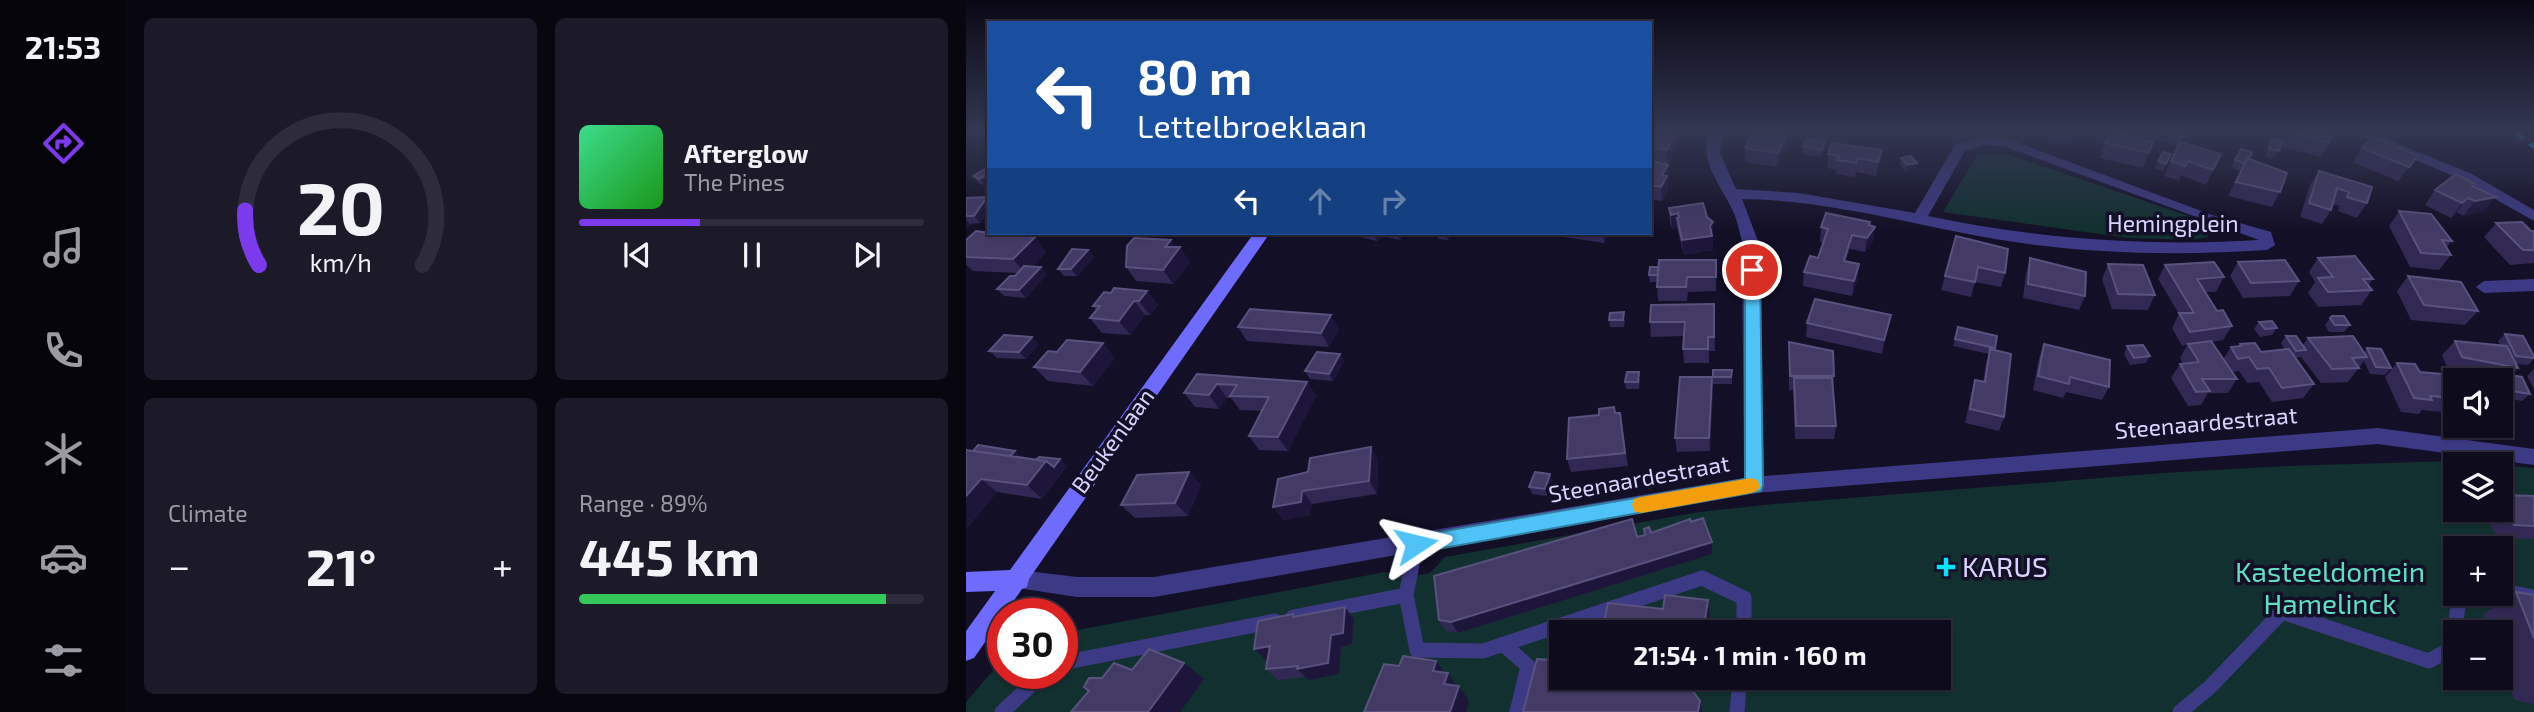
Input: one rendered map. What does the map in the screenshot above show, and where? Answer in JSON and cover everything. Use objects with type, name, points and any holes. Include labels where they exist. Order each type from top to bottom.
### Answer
[{"type":"street","points":[[1717,165],[1743,215],[1750,240],[1754,485]]},
{"type":"street","name":"Hemingplein","points":[[1919,219],[1950,165]]},
{"type":"street","name":"Hemingplein","points":[[1732,194],[1776,193],[2069,246],[2194,251],[2267,246],[2266,236],[2207,218],[2067,165]]},
{"type":"street","points":[[2439,165],[2465,176],[2534,216]]},
{"type":"street","name":"Beukenlaan","points":[[966,650],[1261,235]]},
{"type":"street","points":[[2484,288],[2534,285]]},
{"type":"street","name":"Steenaardestraat","points":[[966,582],[1018,579],[1077,587],[1154,587],[1754,485],[2378,436],[2534,457]]},
{"type":"lane","points":[[1416,544],[1406,595],[1417,650],[1483,651],[1549,629]]},
{"type":"lane","points":[[1575,620],[1702,578],[1745,598],[1744,620]]},
{"type":"lane","points":[[2513,593],[2534,597]]},
{"type":"lane","points":[[1078,660],[1406,595]]},
{"type":"lane","points":[[2180,712],[2210,687],[2282,612],[2429,661],[2452,648],[2458,606]]},
{"type":"lane","points":[[1503,644],[1528,666],[1517,712]]},
{"type":"lane","points":[[1002,712],[1027,689]]},
{"type":"lane","points":[[1737,712],[1739,690]]},
{"type":"green space","points":[[1971,165],[2040,165],[2197,219],[2209,237],[2192,240],[2128,238],[1943,212]]},
{"type":"green space","name":"Kasteeldomein Hamelinck","points":[[2443,461],[2443,522],[2513,522],[2513,466],[2534,468],[2534,712],[966,712],[966,702],[987,678],[987,689],[1078,689],[1078,630],[1385,572],[1404,574],[1403,578],[1430,573],[1445,557],[1699,512],[2163,473]]},
{"type":"building","points":[[1652,165],[1668,165],[1662,175],[1667,176],[1661,187],[1652,185]]},
{"type":"building","points":[[2200,165],[2215,165],[2213,170]]},
{"type":"building","points":[[2244,165],[2266,165],[2287,173],[2280,192],[2236,182]]},
{"type":"building","points":[[987,168],[987,174],[979,179],[973,176]]},
{"type":"building","points":[[2319,171],[2372,187],[2367,203],[2347,197],[2349,192],[2337,188],[2331,210],[2309,203]]},
{"type":"building","points":[[2456,174],[2475,184],[2472,186],[2496,197],[2475,201],[2468,198],[2462,203],[2435,190]]},
{"type":"building","points":[[987,197],[974,216],[966,216],[966,198]]},
{"type":"building","points":[[1703,203],[1707,217],[1713,222],[1710,226],[1712,236],[1682,240],[1678,213],[1671,215],[1669,208]]},
{"type":"building","points":[[2399,211],[2431,214],[2452,241],[2442,240],[2451,255],[2421,253]]},
{"type":"building","points":[[1826,213],[1870,222],[1869,225],[1875,227],[1867,238],[1852,235],[1844,261],[1859,264],[1854,281],[1804,272],[1810,256],[1818,258],[1828,229],[1821,227]]},
{"type":"building","points":[[2522,222],[2534,231],[2534,250],[2523,250],[2496,223]]},
{"type":"building","points":[[976,231],[987,233],[987,235],[1035,237],[1013,259],[966,257],[966,240]]},
{"type":"building","points":[[1956,236],[2008,249],[2005,273],[1978,267],[1975,282],[1945,276]]},
{"type":"building","points":[[1134,238],[1171,240],[1165,247],[1180,247],[1163,270],[1126,267],[1127,246]]},
{"type":"building","points":[[1072,249],[1088,250],[1071,269],[1058,269]]},
{"type":"building","points":[[2355,256],[2373,279],[2363,279],[2372,290],[2328,292],[2318,278],[2333,277],[2318,258]]},
{"type":"building","points":[[2030,258],[2086,272],[2085,296],[2028,284]]},
{"type":"building","points":[[1659,260],[1716,260],[1716,277],[1687,277],[1686,287],[1657,287]]},
{"type":"building","points":[[2285,260],[2299,281],[2251,283],[2238,262]]},
{"type":"building","points":[[2214,262],[2224,277],[2197,279],[2217,311],[2223,310],[2232,326],[2190,332],[2179,313],[2194,313],[2165,265]]},
{"type":"building","points":[[2108,264],[2143,265],[2155,295],[2118,294]]},
{"type":"building","points":[[1024,266],[1041,267],[1019,290],[997,289],[1010,276],[1015,276]]},
{"type":"building","points":[[1650,267],[1658,267],[1658,275],[1649,275]]},
{"type":"building","points":[[2408,276],[2461,282],[2478,311],[2424,305]]},
{"type":"building","points":[[1114,288],[1147,291],[1139,301],[1134,301],[1119,321],[1090,318],[1100,306],[1093,306],[1104,292],[1111,293]]},
{"type":"building","points":[[1815,299],[1891,315],[1884,340],[1807,323]]},
{"type":"building","points":[[1714,304],[1714,337],[1708,337],[1708,349],[1683,349],[1685,322],[1650,322],[1651,305]]},
{"type":"building","points":[[1250,309],[1331,315],[1321,333],[1238,327]]},
{"type":"building","points":[[1624,312],[1623,320],[1609,320],[1610,313]]},
{"type":"building","points":[[2344,316],[2350,325],[2335,325],[2330,318]]},
{"type":"building","points":[[2272,321],[2277,328],[2265,329],[2259,322]]},
{"type":"building","points":[[1958,327],[1997,336],[1995,348],[1955,339]]},
{"type":"building","points":[[2505,334],[2523,336],[2534,358],[2516,356]]},
{"type":"building","points":[[1004,335],[1032,337],[1019,352],[989,351]]},
{"type":"building","points":[[2286,336],[2296,336],[2306,350],[2296,351]]},
{"type":"building","points":[[2353,336],[2367,357],[2352,358],[2359,368],[2332,369],[2308,338]]},
{"type":"building","points":[[1067,340],[1103,343],[1080,372],[1034,367],[1048,351],[1057,352]]},
{"type":"building","points":[[2211,341],[2237,379],[2202,379],[2210,391],[2196,392],[2180,364],[2199,362],[2188,344]]},
{"type":"building","points":[[2455,341],[2507,346],[2518,368],[2462,357]]},
{"type":"building","points":[[1789,342],[1833,351],[1834,376],[1790,376]]},
{"type":"building","points":[[2255,343],[2261,352],[2289,349],[2314,384],[2282,388],[2269,368],[2257,369],[2249,357],[2238,359],[2231,347]]},
{"type":"building","points":[[2044,344],[2110,360],[2109,387],[2070,377],[2069,384],[2038,376]]},
{"type":"building","points":[[2143,345],[2150,356],[2134,358],[2127,346]]},
{"type":"building","points":[[2367,348],[2381,349],[2391,368],[2376,367]]},
{"type":"building","points":[[1990,349],[2011,354],[2004,417],[1970,409],[1975,380],[1985,382]]},
{"type":"building","points":[[1317,352],[1340,354],[1329,374],[1305,371]]},
{"type":"building","points":[[2397,363],[2415,364],[2420,372],[2443,376],[2443,397],[2430,396],[2432,400],[2414,398]]},
{"type":"building","points":[[1713,370],[1732,370],[1731,377],[1713,377]]},
{"type":"building","points":[[1627,372],[1639,372],[1638,382],[1625,382]]},
{"type":"building","points":[[1197,374],[1307,382],[1278,437],[1249,436],[1269,397],[1230,396],[1237,385],[1217,384],[1209,395],[1184,393]]},
{"type":"building","points":[[2513,376],[2522,377],[2530,394],[2513,391]]},
{"type":"building","points":[[1680,377],[1712,377],[1709,438],[1675,438]]},
{"type":"building","points":[[1794,378],[1832,378],[1836,426],[1796,426]]},
{"type":"building","points":[[1614,407],[1615,413],[1620,413],[1625,453],[1567,459],[1569,418],[1599,415],[1599,409]]},
{"type":"building","points":[[978,445],[1015,451],[1010,456],[973,451]]},
{"type":"building","points":[[1371,447],[1369,481],[1302,491],[1301,502],[1273,507],[1278,479],[1308,472],[1310,458]]},
{"type":"building","points":[[966,450],[1046,461],[1027,485],[981,479],[966,496]]},
{"type":"building","points":[[1039,457],[1060,459],[1054,467],[1046,461],[1036,460]]},
{"type":"building","points":[[1189,472],[1175,503],[1121,505],[1137,475]]},
{"type":"building","points":[[1535,472],[1550,474],[1545,489],[1529,487]]},
{"type":"building","points":[[2513,495],[2534,496],[2534,526],[2514,525]]},
{"type":"building","points":[[1703,518],[1712,542],[1451,622],[1439,620],[1434,576],[1632,519],[1637,537],[1645,535],[1644,529],[1649,527],[1651,533],[1690,519],[1691,522]]},
{"type":"building","points":[[2516,592],[2534,595],[2534,638]]},
{"type":"building","points":[[1665,595],[1708,600],[1705,620],[1604,620],[1608,603],[1663,609]]},
{"type":"building","points":[[1345,607],[1343,633],[1331,635],[1328,663],[1297,669],[1298,666],[1266,669],[1270,646],[1254,649],[1258,621]]},
{"type":"building","points":[[1149,649],[1184,663],[1148,712],[1071,712],[1089,691],[1084,687],[1089,678],[1102,678],[1114,663],[1132,670]]},
{"type":"building","points":[[1403,656],[1436,661],[1433,671],[1448,673],[1444,684],[1459,686],[1450,712],[1364,712],[1384,664],[1399,666]]},
{"type":"building","points":[[1537,659],[1549,660],[1549,690],[1692,690],[1700,701],[1698,712],[1523,712]]},
{"type":"slow traffic","points":[[1641,505],[1751,486]]},
{"type":"place","name":"KARUS","points":[[1946,567]]},
{"type":"route","points":[[1416,544],[1754,485],[1752,270]]}]
